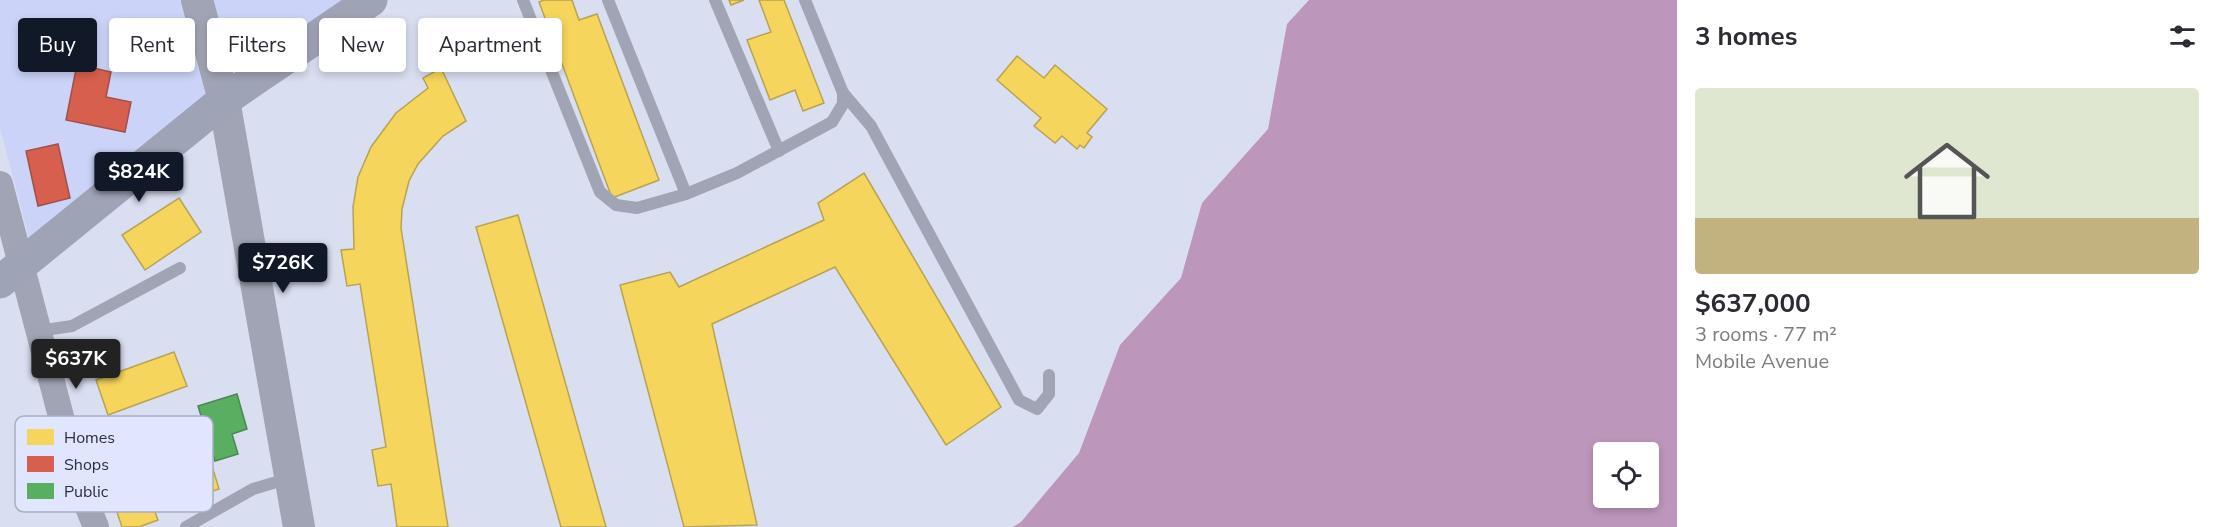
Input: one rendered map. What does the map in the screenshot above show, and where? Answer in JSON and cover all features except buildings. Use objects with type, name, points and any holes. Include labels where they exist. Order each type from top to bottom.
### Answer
[{"type":"main road","points":[[11,274],[224,100],[371,0]]},
{"type":"street","points":[[197,0],[224,100],[299,527]]},
{"type":"street","points":[[0,184],[11,274],[38,331],[61,416]]},
{"type":"street","points":[[90,512],[96,527]]},
{"type":"lane","points":[[523,0],[600,192],[616,205],[637,208],[686,194],[779,151],[831,123],[843,104],[843,93]]},
{"type":"lane","points":[[608,0],[686,194]]},
{"type":"lane","points":[[715,0],[779,151]]},
{"type":"lane","points":[[805,0],[843,93],[871,126],[1019,400],[1037,409],[1049,394],[1050,375]]},
{"type":"lane","points":[[38,331],[72,326],[180,268]]},
{"type":"lane","points":[[213,512],[253,489],[292,487]]},
{"type":"lane","points":[[186,527],[212,512]]},
{"type":"shaded area","points":[[0,0],[182,0],[187,18],[109,18],[109,72],[195,72],[195,48],[208,95],[30,242],[0,128]]},
{"type":"shaded area","points":[[212,0],[348,0],[307,28],[307,18],[217,18]]},
{"type":"shaded area","points":[[1309,0],[1677,0],[1677,527],[1013,527],[1021,522],[1079,453],[1120,345],[1181,278],[1202,203],[1268,129],[1287,24]]},
{"type":"shaded area","points":[[231,72],[242,72],[233,78]]}]
